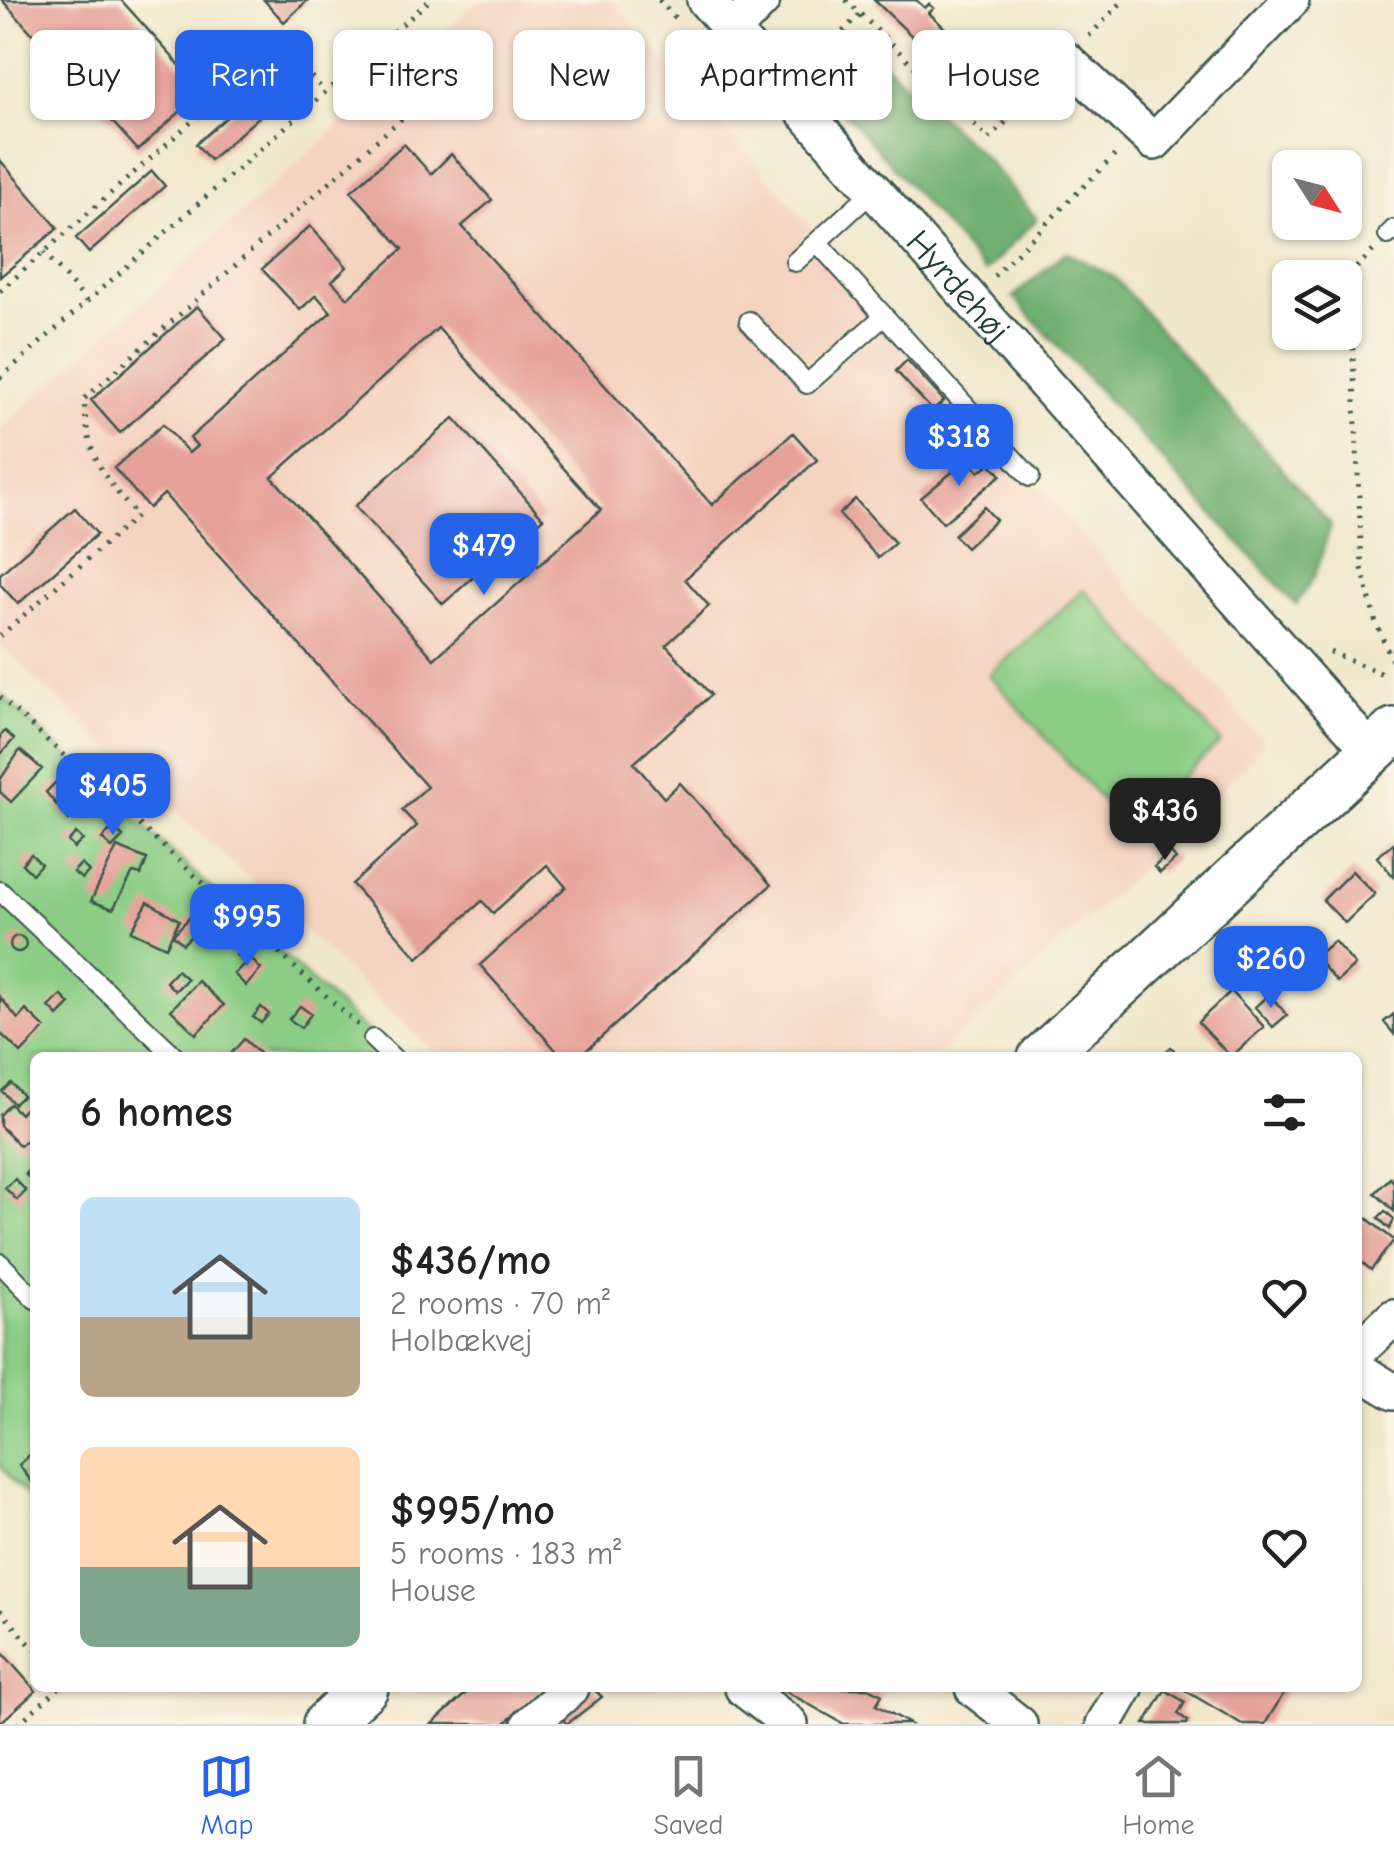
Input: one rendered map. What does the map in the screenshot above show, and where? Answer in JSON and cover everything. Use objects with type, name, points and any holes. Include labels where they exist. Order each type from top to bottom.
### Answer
[{"type":"street","name":"Hyrdehøj","points":[[705,0],[731,30]]},
{"type":"street","points":[[733,30],[762,0]]},
{"type":"street","points":[[1075,69],[1154,142],[1291,0]]},
{"type":"street","name":"Hyrdehøj","points":[[812,120],[970,299],[1383,741]]},
{"type":"street","points":[[1047,1052],[1383,741]]},
{"type":"street","points":[[1362,1347],[1394,1318]]},
{"type":"street","points":[[1362,1372],[1394,1392]]},
{"type":"street","points":[[326,1724],[361,1692]]},
{"type":"street","points":[[530,1724],[566,1692]]},
{"type":"street","points":[[748,1692],[790,1724]]},
{"type":"street","points":[[978,1692],[1019,1724]]},
{"type":"street","points":[[1104,1724],[1123,1692]]},
{"type":"lane","points":[[795,262],[874,190]]},
{"type":"lane","points":[[817,242],[1030,477]]},
{"type":"lane","points":[[749,321],[808,384],[884,316]]},
{"type":"lane","points":[[0,891],[171,1052]]},
{"type":"lane","points":[[374,1039],[387,1052]]},
{"type":"lane","points":[[0,1263],[30,1294]]},
{"type":"path","points":[[0,378],[430,0]]},
{"type":"path","points":[[846,0],[912,64]]},
{"type":"path","points":[[1075,51],[1124,0]]},
{"type":"path","points":[[844,30],[860,14]]},
{"type":"path","points":[[0,291],[281,43],[326,92]]},
{"type":"path","points":[[0,636],[136,516],[97,468],[86,433],[84,399],[400,120]]},
{"type":"path","points":[[970,120],[990,139],[1008,120]]},
{"type":"path","points":[[970,299],[1140,130]]},
{"type":"path","points":[[1391,232],[1357,267],[1349,305],[1356,368],[1353,411],[1362,568],[1393,663]]},
{"type":"path","points":[[44,252],[87,302]]},
{"type":"path","points":[[0,696],[374,1039]]},
{"type":"path","points":[[0,1610],[30,1644]]},
{"type":"path","points":[[18,1724],[54,1692]]},
{"type":"shaded area","points":[[479,0],[612,0],[638,30],[513,30],[513,120],[645,120],[645,38],[665,60],[665,120],[717,120],[1265,743],[1182,832],[940,1052],[434,1052],[0,645],[0,430],[345,120],[493,120],[493,30],[446,30]]},
{"type":"green space","points":[[892,71],[912,89],[912,120],[945,120],[985,158],[1037,219],[985,272],[851,120],[892,120]]},
{"type":"green space","points":[[1066,252],[1114,277],[1331,525],[1315,575],[1296,605],[1013,297]]},
{"type":"green space","points":[[1084,589],[1221,742],[1126,827],[989,675]]},
{"type":"green space","points":[[0,694],[389,1052],[30,1052],[30,1499],[0,1466]]},
{"type":"building","points":[[2,0],[121,0],[148,30],[30,30]]},
{"type":"building","points":[[264,0],[308,0],[284,22]]},
{"type":"building","points":[[874,0],[916,0],[925,8],[929,4],[934,8],[929,13],[947,30],[912,30],[912,36]]},
{"type":"building","points":[[155,38],[175,60],[175,116],[138,150],[111,120],[155,120]]},
{"type":"building","points":[[223,120],[255,120],[210,160],[196,144]]},
{"type":"building","points":[[404,144],[431,174],[451,154],[492,200],[462,226],[712,505],[793,433],[817,460],[685,579],[709,606],[666,645],[711,695],[634,763],[664,798],[680,783],[771,885],[585,1052],[558,1052],[480,965],[566,887],[547,865],[493,913],[482,901],[418,958],[352,884],[417,826],[402,810],[427,787],[164,494],[149,508],[114,468],[163,424],[189,453],[197,446],[190,438],[331,312],[316,295],[300,310],[262,269],[310,226],[347,267],[332,281],[348,298],[403,249],[351,191]],"holes":[[[438,328],[601,510],[538,566],[516,542],[543,518],[454,418],[355,506],[443,604],[506,548],[529,574],[434,659],[272,477]]]},
{"type":"building","points":[[0,160],[58,228],[0,277]]},
{"type":"building","points":[[152,171],[165,186],[89,253],[76,238]]},
{"type":"building","points":[[197,306],[226,339],[120,433],[91,400]]},
{"type":"building","points":[[907,360],[944,401],[933,411],[896,371]]},
{"type":"building","points":[[968,459],[979,472],[990,463],[1001,475],[943,523],[921,498]]},
{"type":"building","points":[[855,499],[895,543],[878,558],[839,514]]},
{"type":"building","points":[[984,507],[996,520],[966,548],[954,535]]},
{"type":"building","points":[[75,508],[97,534],[18,604],[0,584],[0,574]]},
{"type":"building","points":[[5,731],[14,739],[0,755],[0,736]]},
{"type":"building","points":[[20,750],[42,769],[11,802],[0,792],[0,780]]},
{"type":"building","points":[[58,780],[86,803],[69,820],[46,792]]},
{"type":"building","points":[[1206,815],[1212,822],[1196,836],[1190,830]]},
{"type":"building","points":[[113,827],[123,837],[112,848],[102,839]]},
{"type":"building","points":[[76,833],[83,840],[74,848],[68,841]]},
{"type":"building","points":[[1394,843],[1394,877],[1377,857]]},
{"type":"building","points":[[117,847],[147,859],[141,875],[133,873],[113,909],[91,901]]},
{"type":"building","points":[[1170,852],[1176,859],[1160,873],[1154,867]]},
{"type":"building","points":[[31,854],[41,864],[32,874],[22,864]]},
{"type":"building","points":[[81,864],[89,871],[82,879],[73,872]]},
{"type":"building","points":[[1352,871],[1375,894],[1345,923],[1323,900]]},
{"type":"building","points":[[148,902],[179,920],[166,947],[131,931]]},
{"type":"building","points":[[191,916],[202,925],[183,944],[173,935]]},
{"type":"building","points":[[1287,929],[1309,955],[1281,979],[1259,954]]},
{"type":"building","points":[[18,936],[26,944],[18,952],[10,944]]},
{"type":"building","points":[[1334,941],[1355,965],[1337,982],[1315,957]]},
{"type":"building","points":[[242,950],[261,969],[246,986],[234,974],[245,963],[236,955]]},
{"type":"building","points":[[177,970],[187,979],[175,991],[166,982]]},
{"type":"building","points":[[198,981],[224,1005],[196,1034],[171,1010]]},
{"type":"building","points":[[1231,991],[1264,1027],[1236,1052],[1226,1052],[1198,1022]]},
{"type":"building","points":[[1269,994],[1287,1015],[1273,1027],[1255,1007]]},
{"type":"building","points":[[61,995],[70,1004],[58,1016],[49,1007]]},
{"type":"building","points":[[0,997],[18,1019],[26,1010],[45,1028],[21,1053],[0,1033]]},
{"type":"building","points":[[300,1006],[311,1014],[301,1028],[289,1019]]},
{"type":"building","points":[[261,1007],[269,1014],[261,1023],[253,1017]]},
{"type":"building","points":[[1394,1014],[1394,1034],[1384,1022]]},
{"type":"building","points":[[244,1039],[258,1052],[232,1052]]},
{"type":"building","points":[[11,1083],[23,1096],[14,1104],[2,1091]]},
{"type":"building","points":[[10,1104],[20,1114],[30,1107],[30,1136],[20,1146],[0,1126],[0,1115]]},
{"type":"building","points":[[1390,1178],[1394,1182],[1394,1211],[1375,1193]]},
{"type":"building","points":[[15,1179],[26,1191],[17,1200],[5,1188]]},
{"type":"building","points":[[1385,1211],[1394,1219],[1390,1229],[1378,1218]]},
{"type":"building","points":[[1364,1216],[1394,1240],[1371,1270],[1362,1262]]},
{"type":"building","points":[[30,1455],[30,1479],[19,1465]]},
{"type":"building","points":[[0,1650],[30,1684],[30,1692],[35,1692],[0,1723]]},
{"type":"building","points":[[468,1692],[540,1692],[504,1724],[432,1724]]},
{"type":"building","points":[[581,1692],[597,1692],[602,1697],[567,1724],[557,1713]]},
{"type":"building","points":[[787,1692],[876,1692],[882,1695],[876,1705],[910,1724],[844,1724]]},
{"type":"building","points":[[1164,1692],[1185,1702],[1178,1714],[1187,1724],[1145,1724]]},
{"type":"building","points":[[1188,1692],[1285,1692],[1265,1724],[1242,1724]]}]
